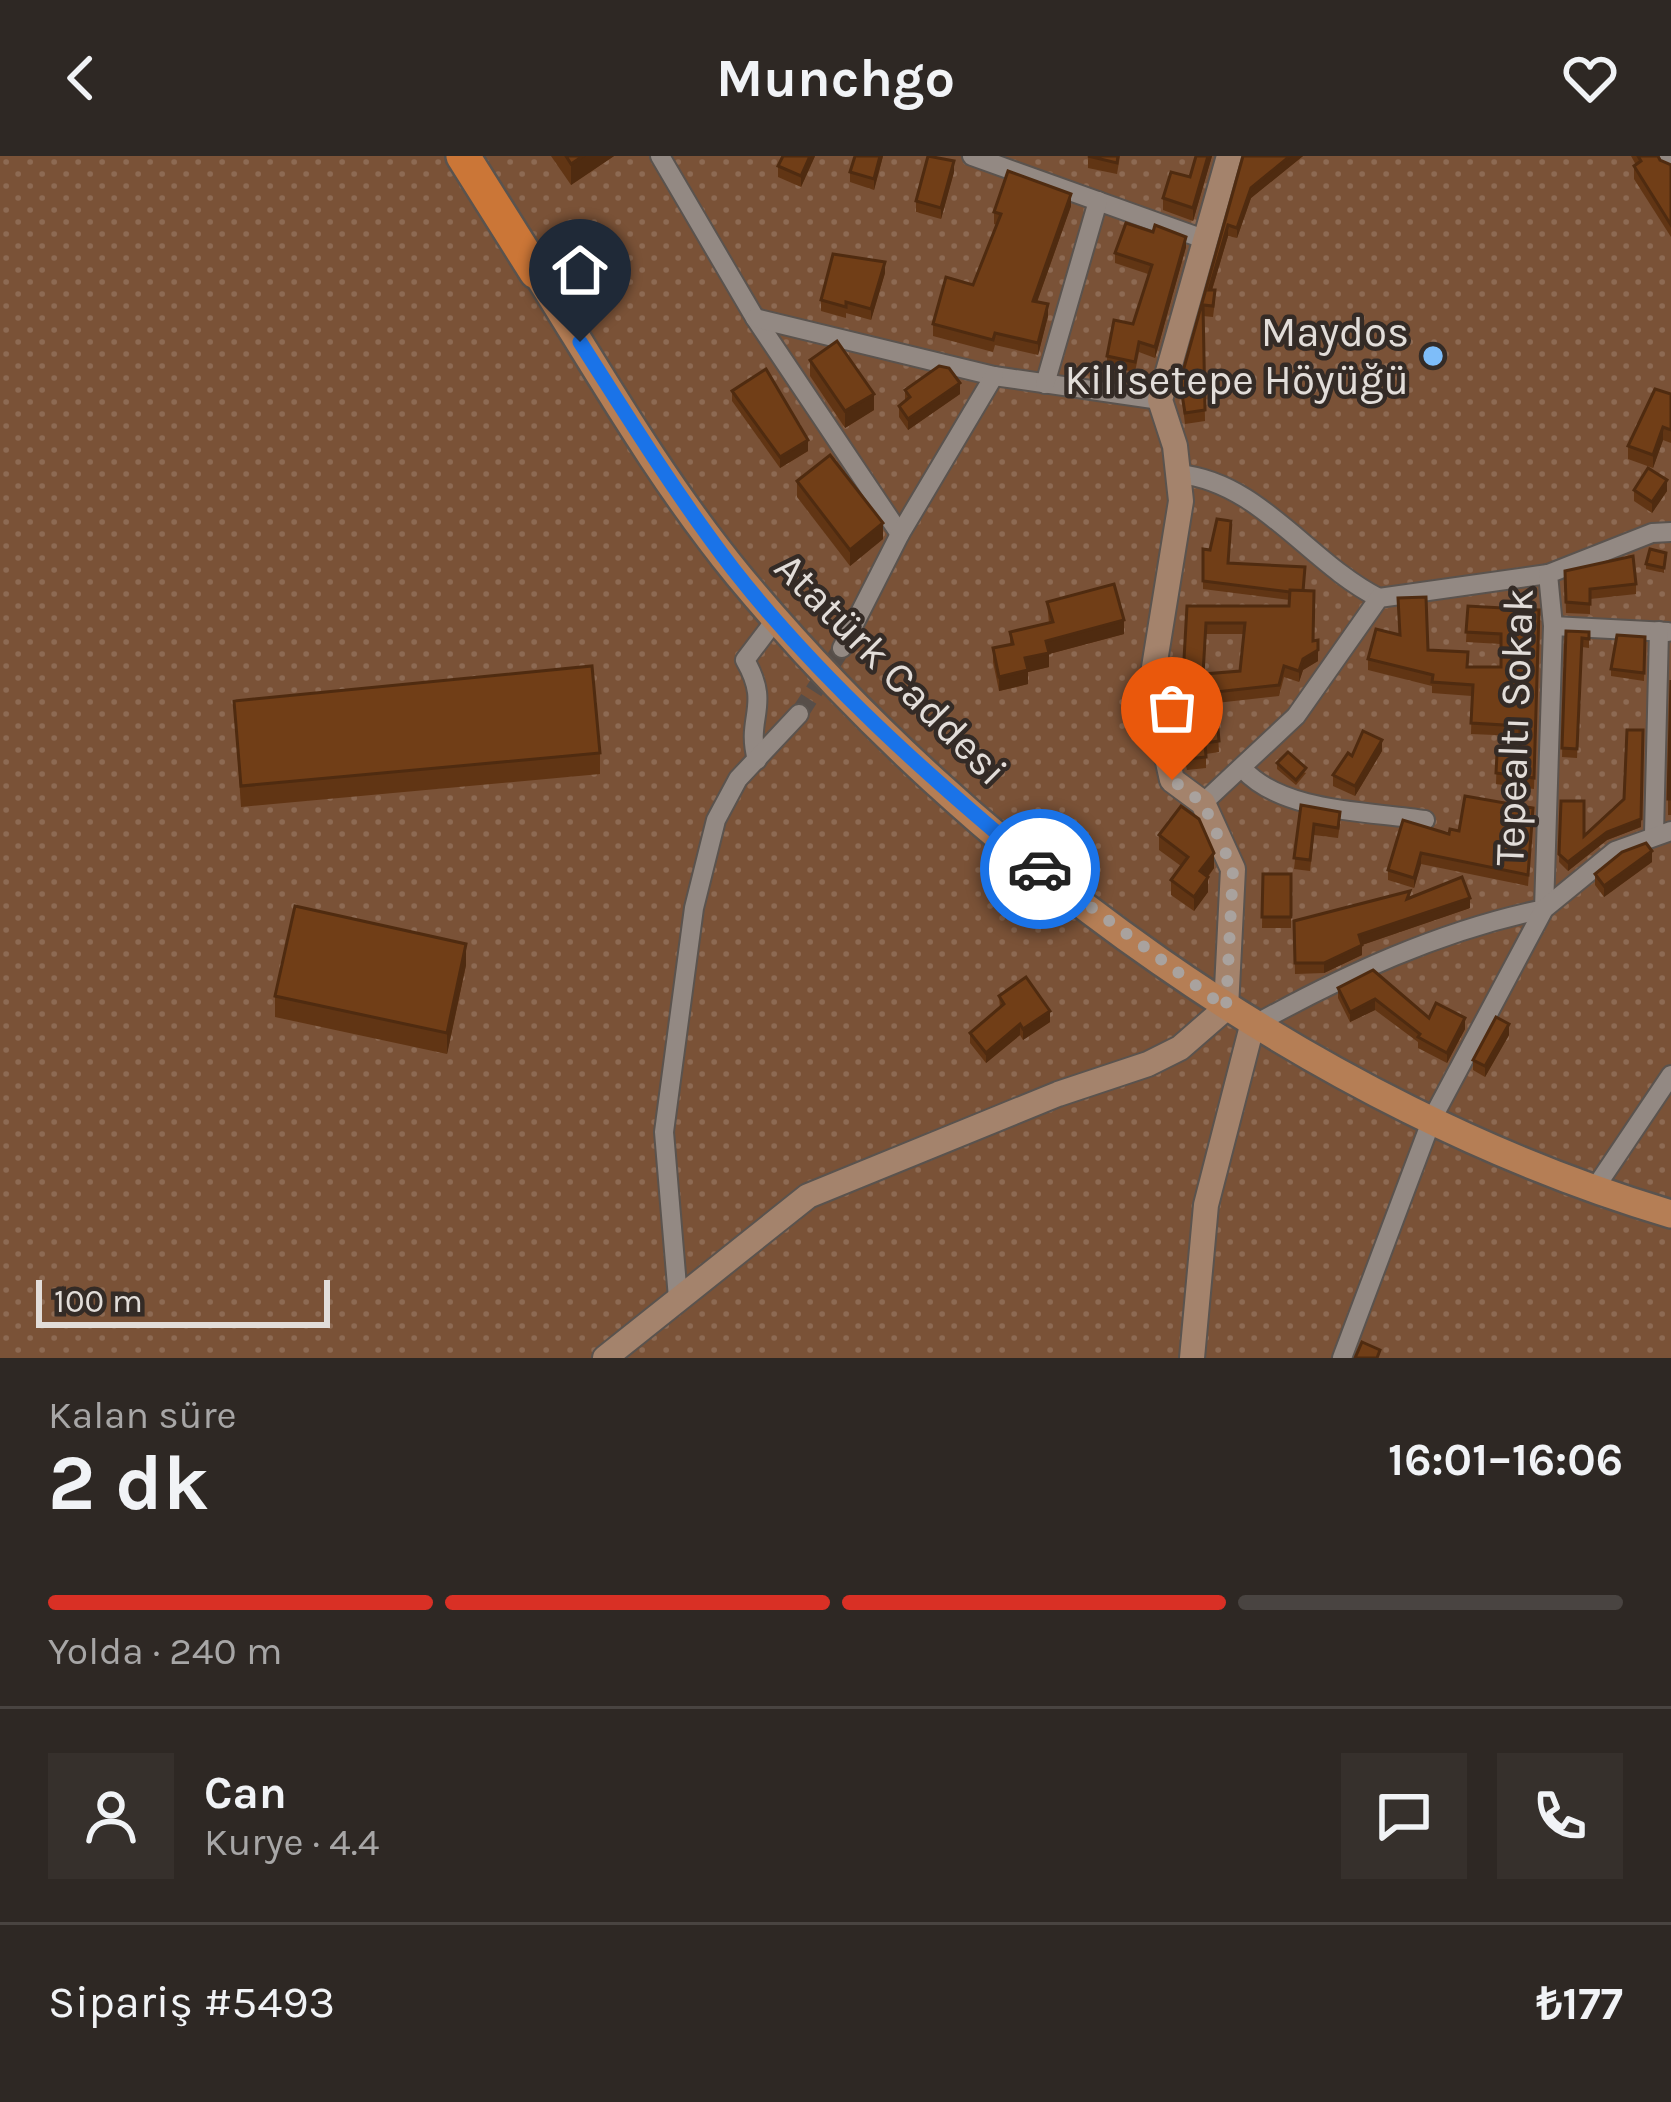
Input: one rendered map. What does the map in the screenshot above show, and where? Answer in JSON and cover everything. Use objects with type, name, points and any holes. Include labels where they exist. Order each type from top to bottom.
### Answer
[{"type":"highway","points":[[467,156],[536,272]]},
{"type":"main road","name":"Atatürk Caddesi","points":[[536,272],[688,508],[776,619],[851,697],[1018,851],[1252,1026],[1513,1161],[1671,1214]]},
{"type":"street","points":[[660,156],[755,318],[900,534]]},
{"type":"street","points":[[973,156],[1201,238]]},
{"type":"street","points":[[605,1358],[808,1196],[1058,1094],[1148,1064],[1180,1048],[1226,1008],[1233,869],[1203,803],[1172,780],[1151,686],[1178,536],[1179,474],[1160,400],[1201,238],[1228,156]]},
{"type":"street","points":[[1666,156],[1671,164]]},
{"type":"street","points":[[1045,384],[1098,201]]},
{"type":"street","points":[[755,318],[994,376],[1160,400]]},
{"type":"street","points":[[842,648],[900,534],[994,376]]},
{"type":"street","points":[[1179,474],[1229,484],[1352,585],[1379,598],[1548,574]]},
{"type":"street","name":"Tepealtı Sokak","points":[[1252,1026],[1392,958],[1495,919],[1544,909],[1552,626],[1548,574],[1652,533],[1671,532]]},
{"type":"street","points":[[1203,803],[1296,716],[1379,598]]},
{"type":"street","points":[[757,760],[754,728],[761,692],[745,661],[776,619]]},
{"type":"street","points":[[1342,1358],[1432,1119],[1544,909],[1615,850],[1663,832],[1665,632],[1552,626]]},
{"type":"street","points":[[678,1298],[664,1132],[694,908],[716,820],[738,779],[799,714]]},
{"type":"street","points":[[1243,769],[1256,783],[1295,798],[1425,820]]},
{"type":"street","points":[[1192,1358],[1206,1205],[1252,1026]]},
{"type":"street","points":[[1594,1191],[1671,1075]]},
{"type":"shaded area","points":[[0,156],[1671,156],[1671,1358],[0,1358]]},
{"type":"building","points":[[783,156],[810,156],[801,176],[778,166]]},
{"type":"building","points":[[855,156],[880,156],[874,179],[850,172]]},
{"type":"building","points":[[928,156],[954,161],[941,208],[916,201]]},
{"type":"building","points":[[1088,156],[1118,156],[1117,163]]},
{"type":"building","points":[[1196,156],[1208,156],[1193,208],[1163,198],[1171,172],[1190,177]]},
{"type":"building","points":[[1243,156],[1290,156],[1251,188],[1237,228],[1228,225],[1209,290],[1215,290],[1213,306],[1203,305],[1205,410],[1185,413],[1180,382]]},
{"type":"building","points":[[1638,156],[1658,156],[1671,165],[1671,225],[1634,166],[1641,161]]},
{"type":"building","points":[[1008,171],[1071,194],[1033,301],[1048,304],[1038,343],[995,333],[993,340],[933,324],[946,277],[973,285],[1001,214],[994,212]]},
{"type":"building","points":[[1126,223],[1153,232],[1155,225],[1186,237],[1155,347],[1139,342],[1135,362],[1107,356],[1114,320],[1133,324],[1152,265],[1115,253]]},
{"type":"building","points":[[833,254],[885,262],[871,309],[821,300]]},
{"type":"building","points":[[837,341],[874,394],[845,411],[810,360]]},
{"type":"building","points":[[939,366],[949,368],[960,383],[908,419],[899,406],[910,397],[905,390]]},
{"type":"building","points":[[766,369],[808,440],[780,457],[732,391]]},
{"type":"building","points":[[1655,389],[1671,394],[1671,430],[1663,427],[1653,455],[1628,446]]},
{"type":"building","points":[[830,455],[883,523],[850,550],[797,481]]},
{"type":"building","points":[[1648,468],[1667,480],[1652,502],[1634,490]]},
{"type":"building","points":[[1217,519],[1231,521],[1228,563],[1305,567],[1303,591],[1203,581],[1203,549],[1210,550]]},
{"type":"building","points":[[1650,549],[1666,553],[1664,568],[1646,564]]},
{"type":"building","points":[[1633,556],[1636,584],[1590,589],[1590,604],[1566,602],[1565,571]]},
{"type":"building","points":[[1114,584],[1124,620],[1046,641],[1049,653],[1025,658],[1028,670],[999,677],[993,648],[1013,644],[1010,632],[1053,622],[1047,602]]},
{"type":"building","points":[[1290,590],[1314,591],[1313,641],[1318,640],[1318,650],[1303,659],[1299,671],[1284,666],[1279,685],[1215,692],[1219,741],[1205,743],[1206,757],[1187,759],[1168,677],[1183,677],[1187,606],[1289,606]],"holes":[[[1206,623],[1245,623],[1240,671],[1203,674]]]},
{"type":"building","points":[[1426,597],[1428,650],[1468,652],[1467,667],[1501,667],[1501,634],[1466,632],[1468,606],[1539,610],[1534,778],[1496,773],[1497,754],[1520,755],[1520,726],[1471,723],[1473,685],[1432,682],[1433,675],[1368,659],[1376,629],[1400,635],[1398,598]]},
{"type":"building","points":[[1566,631],[1589,632],[1589,639],[1582,638],[1577,749],[1562,748]]},
{"type":"building","points":[[1617,635],[1645,637],[1644,673],[1611,669]]},
{"type":"building","points":[[592,666],[600,753],[241,786],[234,701]]},
{"type":"building","points":[[1671,680],[1671,799],[1668,799]]},
{"type":"building","points":[[1627,730],[1643,730],[1641,819],[1607,832],[1568,862],[1559,854],[1561,801],[1584,801],[1584,836],[1624,799]]},
{"type":"building","points":[[1363,731],[1382,740],[1355,786],[1333,775],[1348,753],[1352,756]]},
{"type":"building","points":[[1288,752],[1306,768],[1296,780],[1277,763]]},
{"type":"building","points":[[1465,796],[1533,808],[1528,875],[1421,853],[1414,878],[1388,870],[1403,820],[1449,834],[1450,829],[1459,831]]},
{"type":"building","points":[[1301,805],[1340,812],[1338,828],[1314,824],[1310,860],[1294,858]]},
{"type":"building","points":[[1181,806],[1199,819],[1214,853],[1200,871],[1208,877],[1194,897],[1171,880],[1188,857],[1159,835]]},
{"type":"building","points":[[1646,843],[1652,851],[1604,886],[1595,874],[1622,852]]},
{"type":"building","points":[[1263,874],[1291,874],[1291,917],[1262,917]]},
{"type":"building","points":[[1462,877],[1470,898],[1359,935],[1362,945],[1324,963],[1295,963],[1294,921],[1410,891],[1407,899]]},
{"type":"building","points":[[295,906],[466,944],[447,1033],[275,996]]},
{"type":"building","points":[[1373,970],[1429,1018],[1436,1003],[1465,1018],[1447,1053],[1418,1037],[1375,999],[1350,1012],[1338,988]]},
{"type":"building","points":[[1026,977],[1050,1011],[1023,1029],[1020,1024],[986,1053],[970,1033],[1004,1004],[999,996]]},
{"type":"building","points":[[1496,1017],[1509,1024],[1485,1066],[1473,1060]]},
{"type":"building","points":[[1362,1342],[1380,1350],[1377,1358],[1355,1358]]},
{"type":"tunnel","points":[[799,714],[842,648]]},
{"type":"way so far","points":[[1040,869],[1226,1008],[1233,869],[1203,803],[1188,798],[1172,780]]},
{"type":"place","name":"Maydos Kilisetepe Höyüğü","points":[[1433,356]]},
{"type":"route","points":[[580,342],[688,508],[788,633],[954,794],[1040,869]]}]
